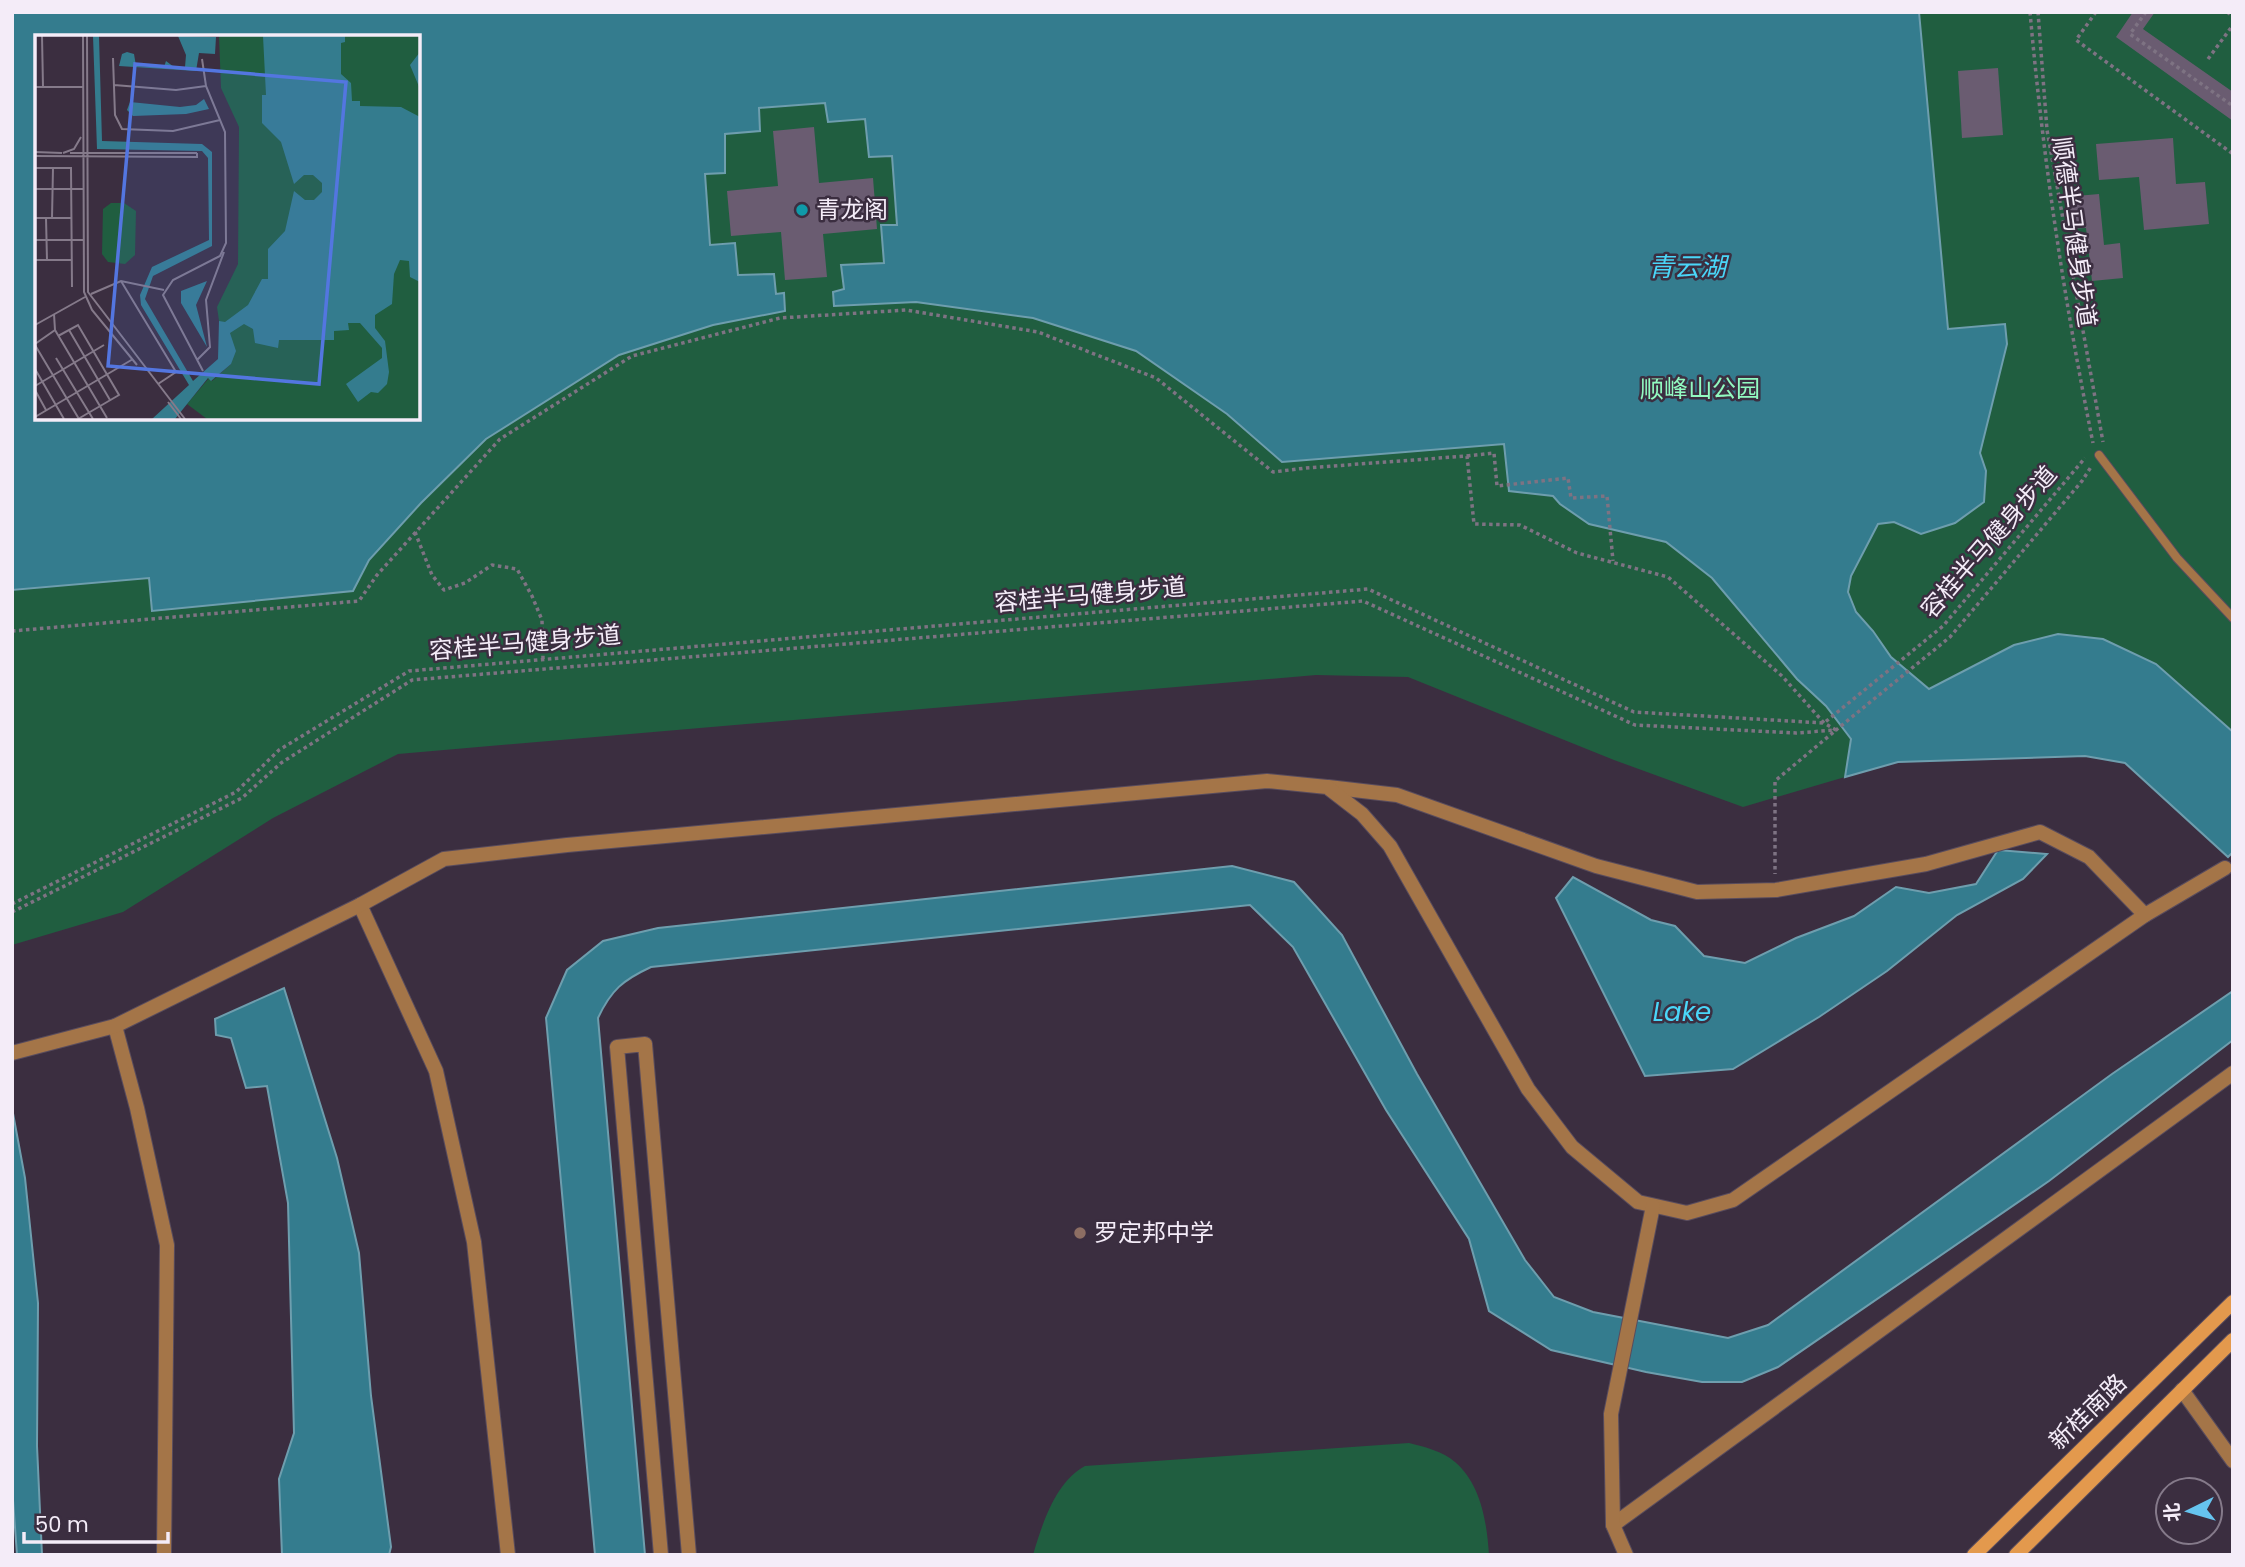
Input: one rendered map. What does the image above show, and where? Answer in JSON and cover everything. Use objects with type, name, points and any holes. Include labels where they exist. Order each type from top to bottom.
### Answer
[{"type":"main road","name":"新桂南路","points":[[1975,1555],[2233,1302]]},
{"type":"main road","name":"新桂南路","points":[[2016,1555],[2233,1340]]},
{"type":"street","points":[[12,1052],[115,1026],[360,905],[444,859],[594,842],[1267,781],[1397,795],[1596,866],[1697,892],[1776,890],[1926,864],[2040,832],[2089,857],[2145,915]]},
{"type":"street","points":[[1327,787],[1362,814],[1390,846],[1528,1089],[1572,1147],[1638,1202],[1687,1213],[1733,1200],[2145,915],[2224,868]]},
{"type":"street","points":[[360,905],[436,1071],[474,1242],[508,1555]]},
{"type":"street","points":[[115,1026],[137,1108],[167,1245],[164,1555]]},
{"type":"street","points":[[661,1555],[617,1047],[645,1044],[689,1555]]},
{"type":"street","points":[[1613,1525],[2233,1073]]},
{"type":"street","points":[[1626,1555],[1613,1525],[1611,1414],[1653,1206]]},
{"type":"street","points":[[2182,1390],[2233,1461]]},
{"type":"lane","points":[[2096,451],[2177,558],[2233,618]]},
{"type":"path","name":"顺德半马健身步道","points":[[2030,12],[2039,117],[2068,319],[2096,451]]},
{"type":"path","points":[[1776,890],[1775,781],[1950,637],[2082,481],[2096,451],[2104,446],[2047,130],[2038,12]]},
{"type":"path","points":[[2096,12],[2076,40],[2233,154]]},
{"type":"path","points":[[2146,12],[2130,34],[2233,106]]},
{"type":"path","points":[[2227,12],[2233,16]]},
{"type":"path","points":[[2208,59],[2233,25]]},
{"type":"path","points":[[12,631],[359,601],[377,575],[500,439],[632,356],[780,318],[906,310],[1038,332],[1156,378],[1273,472],[1494,453],[1497,486],[1568,478],[1571,498],[1607,496],[1613,562]]},
{"type":"path","name":"容桂半马健身步道","points":[[12,904],[236,792],[279,750],[410,671],[1368,589],[1634,712],[1824,723],[1943,626],[2096,451]]},
{"type":"path","points":[[1467,456],[1474,524],[1520,525],[1577,552],[1668,577],[1782,676],[1824,723],[1836,730]]},
{"type":"path","points":[[415,532],[432,575],[444,590],[465,583],[492,565],[517,569],[542,620],[543,659]]},
{"type":"path","points":[[12,912],[242,798],[281,764],[412,680],[1363,601],[1634,725],[1796,733],[1836,730]]},
{"type":"green space","name":"顺峰山公园","points":[[12,12],[2233,12],[2233,732],[2156,664],[2058,634],[2014,645],[1929,690],[1845,777],[1743,807],[1614,760],[1408,677],[1316,675],[398,754],[273,818],[123,912],[12,945]]},
{"type":"green space","points":[[1409,1443],[1445,1455],[1464,1471],[1481,1505],[1489,1555],[1033,1555],[1046,1517],[1058,1493],[1075,1473],[1085,1466]]},
{"type":"water","name":"青云湖","points":[[12,12],[1919,12],[1948,329],[2005,324],[2007,344],[1980,453],[1986,471],[1984,502],[1955,523],[1921,534],[1894,522],[1878,524],[1851,576],[1848,592],[1856,612],[1891,657],[1929,689],[2014,645],[2058,634],[2103,639],[2156,664],[2233,732],[2233,852],[2228,857],[2125,763],[2085,756],[1898,762],[1845,777],[1851,739],[1826,706],[1797,679],[1712,578],[1666,542],[1589,524],[1553,496],[1509,491],[1504,444],[1282,462],[1227,414],[1136,351],[1033,318],[916,302],[834,306],[833,292],[844,289],[841,265],[884,263],[881,225],[897,225],[892,156],[869,157],[865,119],[828,122],[825,103],[759,108],[760,131],[725,134],[725,173],[705,174],[710,245],[735,243],[738,275],[774,274],[776,294],[784,293],[785,311],[713,325],[619,355],[486,439],[421,503],[369,560],[353,591],[152,611],[149,578],[12,590]]},
{"type":"water","name":"Lake","points":[[1998,850],[2047,854],[2023,879],[1957,915],[1887,971],[1819,1017],[1733,1069],[1645,1076],[1556,898],[1573,877],[1651,920],[1675,926],[1704,956],[1745,963],[1796,938],[1854,916],[1896,887],[1929,893],[1976,884]]},
{"type":"water","points":[[1232,866],[1294,882],[1342,935],[1417,1074],[1525,1260],[1554,1297],[1593,1312],[1728,1338],[1768,1325],[2112,1074],[2233,991],[2233,1040],[2049,1181],[1778,1367],[1742,1382],[1702,1382],[1551,1350],[1489,1311],[1469,1239],[1386,1110],[1293,947],[1250,905],[651,967],[619,987],[598,1018],[645,1555],[595,1555],[546,1018],[567,970],[603,941],[658,928]]},
{"type":"water","points":[[284,988],[337,1158],[359,1253],[371,1396],[391,1547],[389,1555],[282,1555],[279,1479],[294,1433],[288,1203],[267,1086],[246,1088],[231,1038],[216,1035],[215,1019]]},
{"type":"water","points":[[12,1108],[25,1178],[38,1303],[37,1446],[42,1555],[17,1555],[12,1486]]},
{"type":"building","points":[[2133,12],[2155,12],[2143,29],[2233,92],[2233,121],[2116,37]]},
{"type":"building","points":[[1998,68],[2003,135],[1962,138],[1958,71]]},
{"type":"building","name":"青龙阁","points":[[814,127],[819,183],[873,178],[877,229],[823,234],[827,277],[785,280],[781,232],[731,236],[727,191],[778,186],[773,131]]},
{"type":"building","points":[[2173,138],[2176,184],[2205,182],[2209,224],[2144,230],[2139,177],[2099,180],[2096,144]]},
{"type":"building","points":[[2099,194],[2104,245],[2120,243],[2123,278],[2092,281],[2086,228],[2068,229],[2065,197]]},
{"type":"place","name":"青龙阁","points":[[802,210]]},
{"type":"place","name":"罗定邦中学","points":[[1080,1233]]}]
